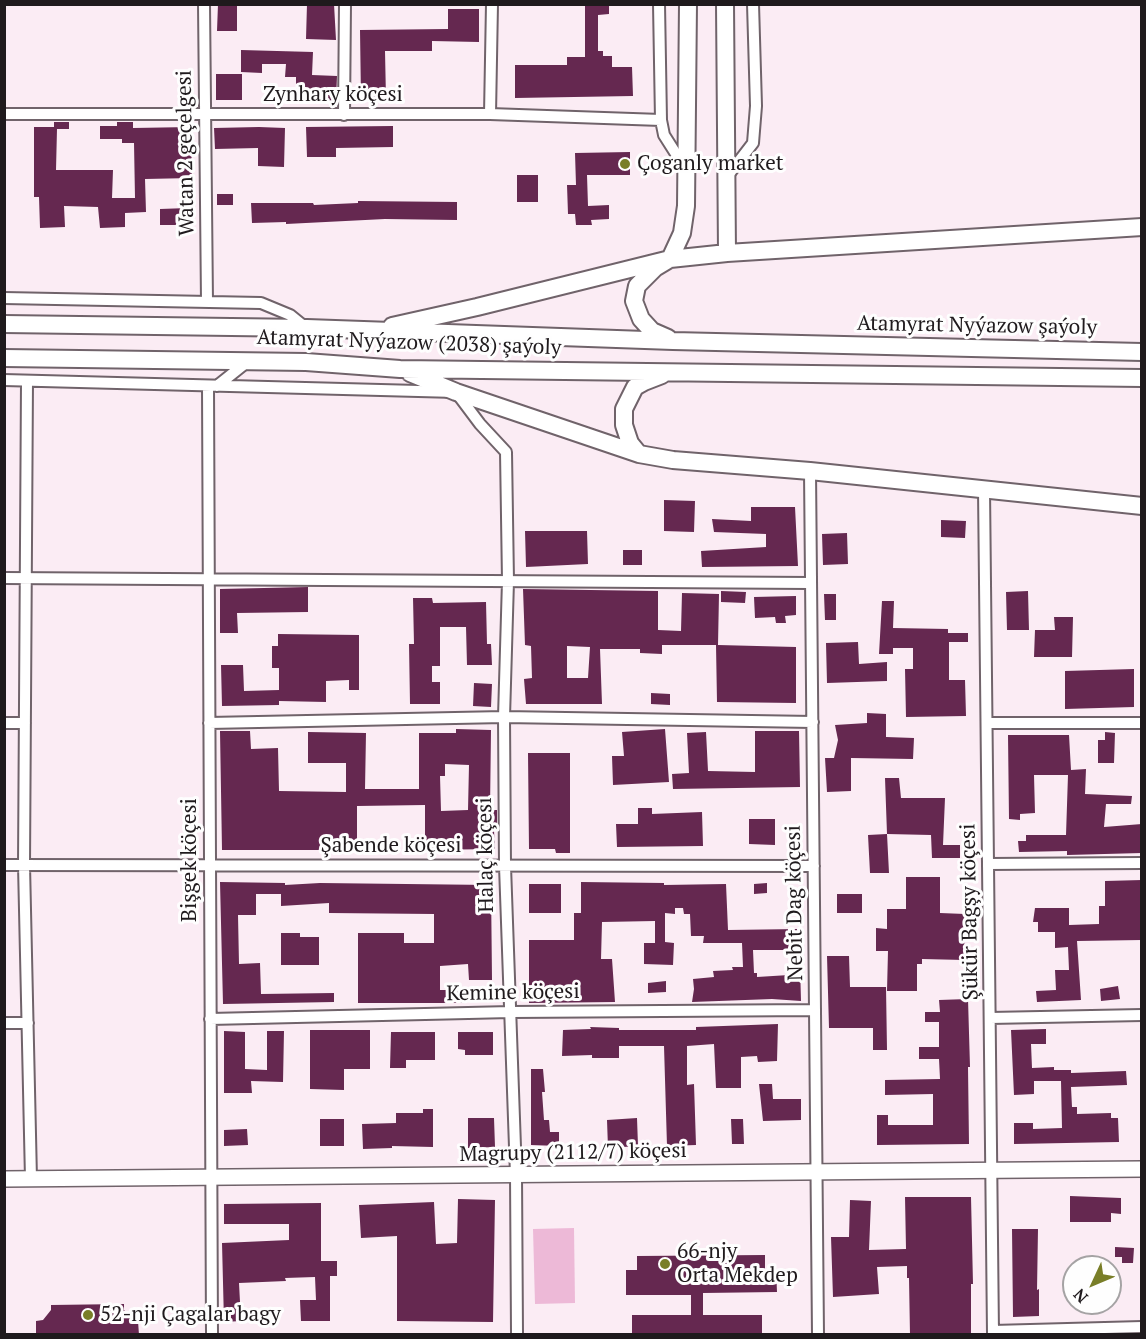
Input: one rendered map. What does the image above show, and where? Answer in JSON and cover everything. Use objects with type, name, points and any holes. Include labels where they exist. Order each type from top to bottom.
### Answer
[{"type":"main road","points":[[673,341],[652,331],[641,319],[634,302],[637,286],[655,268],[670,259],[682,233],[686,206],[688,4]]},
{"type":"main road","points":[[725,4],[727,253]]},
{"type":"main road","points":[[368,331],[477,307],[670,259],[727,253],[1142,227]]},
{"type":"main road","name":"Atamyrat Nyýazow (2038) şaýoly","points":[[4,324],[307,328],[812,344]]},
{"type":"main road","name":"Atamyrat Nyýazow şaýoly","points":[[812,344],[1142,352]]},
{"type":"main road","name":"Atamyrat Nyýazow (2038) şaýoly","points":[[4,358],[306,362],[400,369],[813,372],[1142,378]]},
{"type":"main road","points":[[400,369],[456,392],[639,454],[673,460],[810,471],[1142,506]]},
{"type":"main road","points":[[639,454],[630,443],[624,425],[624,409],[628,396],[635,387],[644,382],[675,371]]},
{"type":"street","name":"Watan 2 geçelgesi","points":[[204,4],[207,302]]},
{"type":"street","points":[[344,115],[345,4]]},
{"type":"street","points":[[490,114],[492,4]]},
{"type":"street","points":[[659,4],[661,120],[664,135],[686,170]]},
{"type":"street","points":[[726,178],[753,143],[756,106],[753,4]]},
{"type":"street","name":"Zynhary köçesi","points":[[4,114],[490,114],[661,120]]},
{"type":"street","points":[[4,298],[261,303],[290,315],[307,328]]},
{"type":"street","points":[[212,386],[248,361]]},
{"type":"street","points":[[4,380],[456,392]]},
{"type":"street","points":[[27,381],[24,865],[32,1179]]},
{"type":"street","name":"Bişgek köçesi","points":[[212,386],[209,578],[212,1335]]},
{"type":"street","name":"Halaç köçesi","points":[[456,392],[480,424],[506,452],[508,581],[504,717],[505,866],[516,1175],[518,1335]]},
{"type":"street","name":"Nebit Dag köçesi","points":[[810,471],[819,1335]]},
{"type":"street","name":"Şükür Bagşy köçesi","points":[[984,489],[993,1333]]},
{"type":"street","points":[[4,578],[811,583]]},
{"type":"street","points":[[209,723],[504,717],[813,722]]},
{"type":"street","points":[[4,723],[25,723]]},
{"type":"street","points":[[987,723],[1142,723]]},
{"type":"street","points":[[988,864],[1142,863]]},
{"type":"street","name":"Şabende köçesi","points":[[4,865],[814,866]]},
{"type":"street","name":"Kemine köçesi","points":[[210,1019],[511,1012],[815,1010]]},
{"type":"street","points":[[990,1018],[1142,1015]]},
{"type":"street","points":[[4,1023],[28,1023]]},
{"type":"street","name":"Magrupy (2112/7) köçesi","points":[[4,1179],[1142,1169]]},
{"type":"street","points":[[993,1333],[1142,1327]]},
{"type":"shaded area","points":[[574,1228],[575,1303],[535,1304],[533,1229]]},
{"type":"building","points":[[218,4],[237,4],[237,31],[217,31]]},
{"type":"building","points":[[307,4],[334,4],[336,40],[306,39]]},
{"type":"building","points":[[585,4],[609,4],[609,14],[598,15],[598,51],[603,51],[603,56],[612,56],[612,67],[632,67],[633,96],[515,98],[515,65],[567,65],[567,57],[585,57]]},
{"type":"building","points":[[448,9],[479,9],[479,42],[432,41],[432,51],[385,51],[386,99],[361,99],[360,30],[448,29]]},
{"type":"building","points":[[241,50],[313,52],[312,75],[337,76],[336,101],[296,99],[296,77],[285,77],[286,64],[262,64],[262,73],[241,72]]},
{"type":"building","points":[[216,74],[242,74],[242,100],[216,100]]},
{"type":"building","points":[[54,122],[69,122],[69,129],[57,129],[56,170],[113,170],[112,198],[135,198],[134,143],[122,143],[122,139],[100,139],[100,126],[117,126],[117,122],[133,122],[133,128],[191,127],[192,178],[145,179],[146,212],[125,213],[125,227],[100,228],[98,207],[64,206],[65,227],[40,228],[39,197],[34,197],[34,127],[54,127]]},
{"type":"building","points":[[393,126],[393,147],[336,148],[336,157],[307,157],[306,127]]},
{"type":"building","points":[[214,128],[285,128],[284,167],[258,166],[258,148],[215,149]]},
{"type":"building","points":[[630,152],[630,175],[587,175],[588,206],[609,205],[609,219],[591,220],[592,225],[576,225],[575,214],[568,214],[567,185],[576,185],[575,153]]},
{"type":"building","points":[[517,175],[538,175],[538,202],[517,202]]},
{"type":"building","points":[[217,194],[233,194],[233,205],[217,205]]},
{"type":"building","points":[[358,201],[457,202],[457,220],[385,219],[286,224],[286,222],[252,223],[251,203],[313,203],[314,205],[358,203]]},
{"type":"building","points":[[188,208],[188,225],[160,225],[160,209]]},
{"type":"building","points":[[664,500],[695,501],[694,532],[664,531]]},
{"type":"building","points":[[751,507],[795,507],[798,566],[702,567],[701,551],[766,547],[766,534],[714,532],[712,519],[751,521]]},
{"type":"building","points":[[941,520],[966,521],[965,538],[941,537]]},
{"type":"building","points":[[525,531],[587,531],[588,564],[526,567]]},
{"type":"building","points":[[847,533],[848,564],[823,565],[822,534]]},
{"type":"building","points":[[623,550],[642,550],[642,565],[623,565]]},
{"type":"building","points":[[308,587],[308,612],[237,613],[238,633],[220,633],[220,589]]},
{"type":"building","points":[[523,589],[658,591],[658,630],[681,631],[682,593],[719,594],[718,645],[796,647],[796,703],[717,702],[716,645],[662,645],[662,654],[640,653],[640,649],[600,649],[602,704],[526,704],[524,679],[532,678],[531,646],[525,645]],"holes":[[[567,646],[590,647],[588,678],[567,678]]]},
{"type":"building","points":[[721,591],[746,592],[745,603],[721,602]]},
{"type":"building","points":[[1028,591],[1029,630],[1007,630],[1006,592]]},
{"type":"building","points":[[824,594],[836,594],[836,620],[825,620]]},
{"type":"building","points":[[796,596],[796,615],[785,616],[786,623],[776,623],[775,617],[755,618],[754,597]]},
{"type":"building","points":[[413,598],[432,598],[433,603],[486,602],[487,644],[491,644],[492,665],[467,665],[466,627],[440,627],[440,666],[432,666],[432,682],[440,682],[440,704],[410,704],[409,644],[414,644]]},
{"type":"building","points":[[882,601],[894,601],[893,628],[948,629],[948,633],[968,633],[968,642],[949,642],[949,680],[965,680],[966,716],[906,717],[905,669],[913,669],[913,648],[893,648],[893,654],[879,654]]},
{"type":"building","points":[[1054,617],[1073,617],[1072,657],[1034,657],[1035,630],[1055,630]]},
{"type":"building","points":[[278,634],[359,635],[359,690],[349,690],[349,680],[326,681],[326,702],[279,701],[279,705],[222,706],[221,665],[243,665],[244,691],[279,690],[279,668],[272,668],[272,646],[278,646]]},
{"type":"building","points":[[858,642],[859,664],[887,662],[887,681],[827,683],[826,643]]},
{"type":"building","points":[[1134,669],[1134,707],[1065,709],[1065,671]]},
{"type":"building","points":[[474,683],[492,684],[491,707],[473,706]]},
{"type":"building","points":[[651,693],[670,694],[670,705],[651,704]]},
{"type":"building","points":[[867,713],[886,714],[886,737],[914,738],[913,759],[851,758],[851,791],[827,792],[825,758],[834,758],[838,740],[835,725],[867,723]]},
{"type":"building","points":[[456,729],[491,730],[490,810],[497,810],[497,831],[494,831],[495,849],[425,850],[425,805],[357,806],[357,850],[222,850],[220,731],[250,731],[251,749],[278,748],[279,791],[346,792],[346,763],[308,763],[308,732],[366,733],[365,789],[419,789],[419,733],[456,733]],"holes":[[[445,764],[469,765],[468,810],[441,811],[440,776],[445,776]]]},
{"type":"building","points":[[665,729],[669,782],[613,785],[612,756],[624,756],[622,732]]},
{"type":"building","points":[[755,731],[799,731],[800,787],[673,789],[672,774],[689,773],[687,733],[706,732],[708,771],[755,772]]},
{"type":"building","points":[[1105,732],[1115,733],[1114,763],[1098,763],[1098,740],[1105,740]]},
{"type":"building","points":[[1008,735],[1069,735],[1071,770],[1086,769],[1085,794],[1132,796],[1131,804],[1106,804],[1104,827],[1142,824],[1142,853],[1067,855],[1067,851],[1019,852],[1018,841],[1026,841],[1026,835],[1066,835],[1068,775],[1034,775],[1035,813],[1020,814],[1020,820],[1009,819]]},
{"type":"building","points":[[528,753],[570,753],[570,853],[556,853],[555,849],[529,849]]},
{"type":"building","points":[[885,778],[899,778],[901,798],[945,798],[943,845],[960,845],[960,858],[932,858],[931,835],[887,834]]},
{"type":"building","points":[[638,808],[652,808],[652,814],[702,812],[703,846],[617,847],[616,824],[638,824]]},
{"type":"building","points":[[749,819],[775,819],[775,845],[749,844]]},
{"type":"building","points":[[887,834],[889,873],[870,873],[868,835]]},
{"type":"building","points":[[906,877],[940,877],[940,913],[965,914],[964,960],[922,959],[922,964],[917,964],[917,991],[887,991],[888,951],[876,951],[876,928],[887,929],[887,909],[906,909]]},
{"type":"building","points":[[1142,880],[1142,940],[1077,941],[1081,1000],[1037,1002],[1036,991],[1056,990],[1055,970],[1069,970],[1068,947],[1055,948],[1055,932],[1038,932],[1038,922],[1033,922],[1035,908],[1069,908],[1069,925],[1099,924],[1099,906],[1105,906],[1105,881]]},
{"type":"building","points":[[220,882],[285,883],[285,885],[320,883],[491,885],[492,980],[469,980],[468,964],[440,966],[440,990],[462,990],[462,1003],[358,1003],[358,933],[404,933],[404,943],[434,943],[434,914],[329,913],[329,903],[281,906],[281,894],[256,894],[256,915],[238,915],[239,964],[260,963],[261,994],[334,993],[334,1002],[223,1004]]},
{"type":"building","points":[[581,882],[664,883],[664,885],[726,884],[728,930],[799,929],[801,1001],[772,999],[692,1002],[693,979],[714,977],[713,971],[743,967],[742,943],[703,943],[704,936],[691,936],[690,914],[684,914],[683,908],[675,908],[675,914],[665,913],[665,942],[674,943],[673,965],[644,964],[644,943],[655,943],[655,921],[602,922],[601,959],[612,959],[615,1002],[529,1003],[529,940],[574,940],[574,913],[581,913]],"holes":[[[753,950],[791,950],[789,975],[757,977],[757,973],[754,973]]]},
{"type":"building","points":[[767,883],[767,893],[754,894],[754,884]]},
{"type":"building","points":[[529,884],[561,884],[561,913],[529,913]]},
{"type":"building","points":[[837,894],[862,894],[862,913],[837,913]]},
{"type":"building","points":[[281,933],[300,933],[300,937],[319,937],[319,965],[281,965]]},
{"type":"building","points":[[827,956],[849,956],[850,987],[886,987],[887,1050],[873,1050],[873,1028],[829,1028]]},
{"type":"building","points":[[666,981],[666,992],[648,993],[648,983]]},
{"type":"building","points":[[1118,986],[1120,999],[1101,1001],[1100,989]]},
{"type":"building","points":[[968,999],[969,1144],[877,1145],[877,1115],[888,1115],[888,1125],[933,1125],[933,1094],[885,1095],[885,1080],[940,1079],[939,1059],[919,1059],[919,1047],[939,1047],[939,1022],[925,1022],[925,1012],[940,1012],[939,1000]]},
{"type":"building","points":[[778,1024],[777,1061],[758,1062],[757,1056],[741,1057],[741,1088],[716,1088],[714,1044],[687,1046],[687,1085],[694,1084],[696,1145],[667,1146],[664,1046],[619,1046],[619,1058],[592,1058],[592,1055],[562,1056],[563,1030],[591,1029],[590,1027],[619,1028],[619,1030],[696,1030],[696,1027]]},
{"type":"building","points":[[1046,1029],[1046,1044],[1031,1044],[1032,1068],[1054,1067],[1054,1070],[1071,1070],[1071,1073],[1126,1071],[1127,1085],[1071,1087],[1072,1107],[1077,1107],[1077,1114],[1111,1113],[1111,1118],[1118,1118],[1119,1142],[1014,1144],[1014,1123],[1033,1123],[1033,1129],[1062,1128],[1061,1081],[1034,1081],[1034,1094],[1014,1095],[1011,1030]]},
{"type":"building","points":[[310,1030],[370,1030],[370,1069],[344,1069],[344,1090],[310,1089]]},
{"type":"building","points":[[224,1031],[245,1032],[245,1069],[267,1070],[267,1031],[284,1031],[283,1082],[251,1081],[252,1093],[224,1093]]},
{"type":"building","points":[[391,1032],[435,1032],[435,1060],[406,1060],[406,1068],[390,1068]]},
{"type":"building","points":[[458,1032],[493,1032],[493,1055],[465,1055],[465,1050],[458,1049]]},
{"type":"building","points":[[531,1069],[543,1069],[544,1120],[549,1120],[550,1132],[559,1132],[559,1146],[531,1145]]},
{"type":"building","points":[[759,1084],[772,1084],[773,1099],[801,1099],[801,1120],[763,1121]]},
{"type":"building","points":[[423,1109],[433,1109],[433,1147],[392,1146],[392,1148],[363,1149],[362,1124],[396,1123],[396,1113],[423,1113]]},
{"type":"building","points":[[468,1118],[494,1118],[495,1147],[468,1148]]},
{"type":"building","points":[[637,1118],[638,1146],[608,1148],[607,1120]]},
{"type":"building","points":[[320,1119],[344,1119],[344,1146],[320,1146]]},
{"type":"building","points":[[731,1119],[743,1119],[744,1144],[732,1144]]},
{"type":"building","points":[[247,1129],[248,1145],[224,1146],[224,1130]]},
{"type":"building","points":[[1070,1196],[1121,1198],[1121,1214],[1111,1213],[1111,1222],[1070,1222]]},
{"type":"building","points":[[905,1197],[971,1197],[973,1284],[971,1284],[971,1335],[910,1335],[907,1266],[877,1267],[879,1294],[833,1297],[831,1237],[849,1237],[850,1200],[871,1201],[869,1250],[906,1249]]},
{"type":"building","points":[[458,1199],[495,1200],[493,1322],[397,1321],[397,1236],[361,1238],[359,1205],[434,1202],[436,1244],[457,1243]]},
{"type":"building","points":[[321,1203],[321,1261],[337,1261],[337,1276],[330,1276],[330,1321],[301,1321],[300,1300],[316,1300],[315,1277],[239,1283],[241,1321],[224,1322],[222,1243],[289,1240],[289,1224],[224,1224],[224,1204]]},
{"type":"building","points":[[1012,1229],[1038,1229],[1039,1316],[1013,1317]]},
{"type":"building","points":[[1115,1247],[1134,1248],[1133,1263],[1122,1263],[1122,1255],[1115,1255]]},
{"type":"building","points":[[765,1255],[765,1269],[776,1269],[777,1292],[703,1293],[703,1315],[762,1315],[762,1335],[632,1335],[632,1315],[691,1315],[691,1295],[626,1295],[626,1270],[637,1270],[637,1256]]},
{"type":"building","name":"52-nji Çagalar bagy","points":[[124,1304],[124,1310],[133,1321],[138,1321],[139,1335],[36,1335],[36,1321],[43,1320],[51,1310],[51,1305]]},
{"type":"place","name":"Çoganly market","points":[[625,164]]},
{"type":"place","name":"66-njy Orta Mekdep","points":[[665,1264]]},
{"type":"place","name":"52-nji Çagalar bagy","points":[[88,1315]]}]
